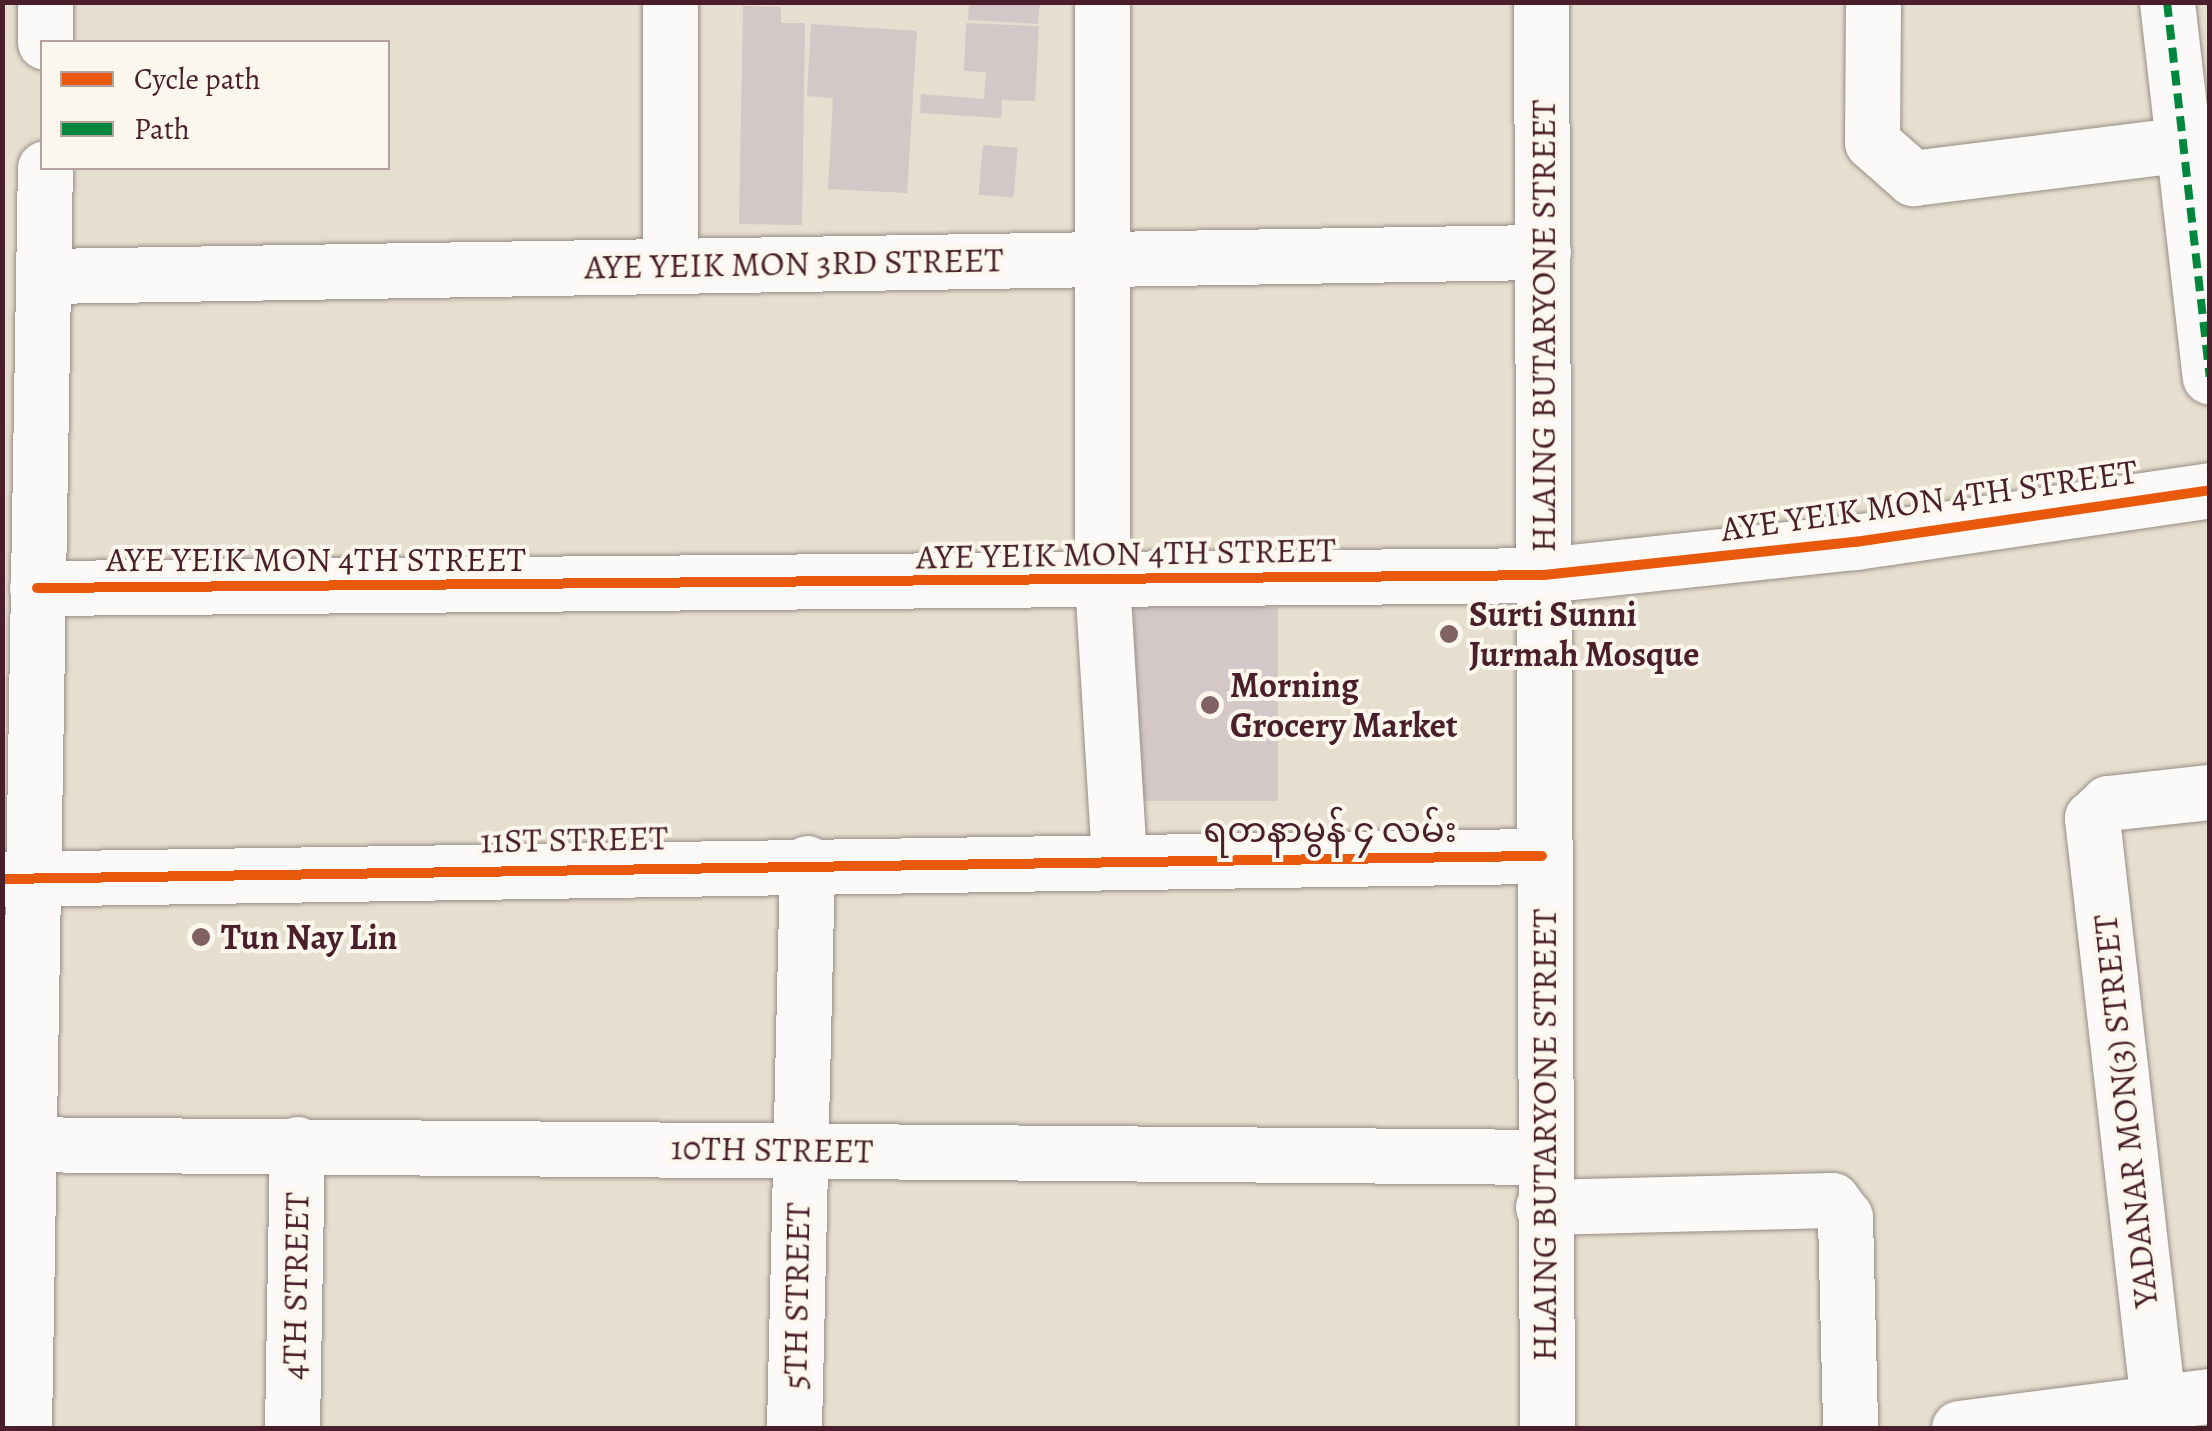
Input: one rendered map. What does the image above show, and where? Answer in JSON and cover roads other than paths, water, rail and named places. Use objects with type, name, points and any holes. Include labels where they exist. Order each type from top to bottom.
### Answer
[{"type":"street","points":[[45,2],[45,40]]},
{"type":"street","points":[[670,2],[670,266]]},
{"type":"street","points":[[1102,2],[1097,258],[1102,581],[1119,859]]},
{"type":"street","name":"HLAING BUTARYONE STREET","points":[[1541,2],[1542,1182],[1547,1428]]},
{"type":"street","points":[[1874,2],[1872,142],[1892,169],[1913,178],[2194,143]]},
{"type":"street","points":[[2167,2],[2194,143],[2210,377]]},
{"type":"street","points":[[24,1428],[14,1143],[16,877],[37,588],[45,170]]},
{"type":"street","name":"AYE YEIK MON 3RD STREET","points":[[44,276],[1543,252]]},
{"type":"street","name":"AYE YEIK MON 4TH STREET","points":[[37,588],[1544,575],[1854,542],[2210,490]]},
{"type":"street","name":"YADANAR MON(3) STREET","points":[[2184,1399],[2092,818],[2108,804],[2210,792]]},
{"type":"street","name":"ရတနာမွန် ၄ လမ်း","points":[[1119,859],[1542,856]]},
{"type":"street","name":"11ST STREET","points":[[16,877],[1119,859]]},
{"type":"street","name":"5TH STREET","points":[[794,1428],[807,863]]},
{"type":"street","name":"10TH STREET","points":[[14,1143],[799,1150],[1542,1182],[1832,1200],[1844,1217],[1850,1428]]},
{"type":"street","name":"4TH STREET","points":[[292,1428],[298,1144]]},
{"type":"street","points":[[1959,1428],[2184,1399]]},
{"type":"place","name":"Surti Sunni Jurmah Mosque","points":[[1449,634]]},
{"type":"place","name":"Morning Grocery Market","points":[[1210,705]]},
{"type":"place","name":"Tun Nay Lin","points":[[201,937]]}]
